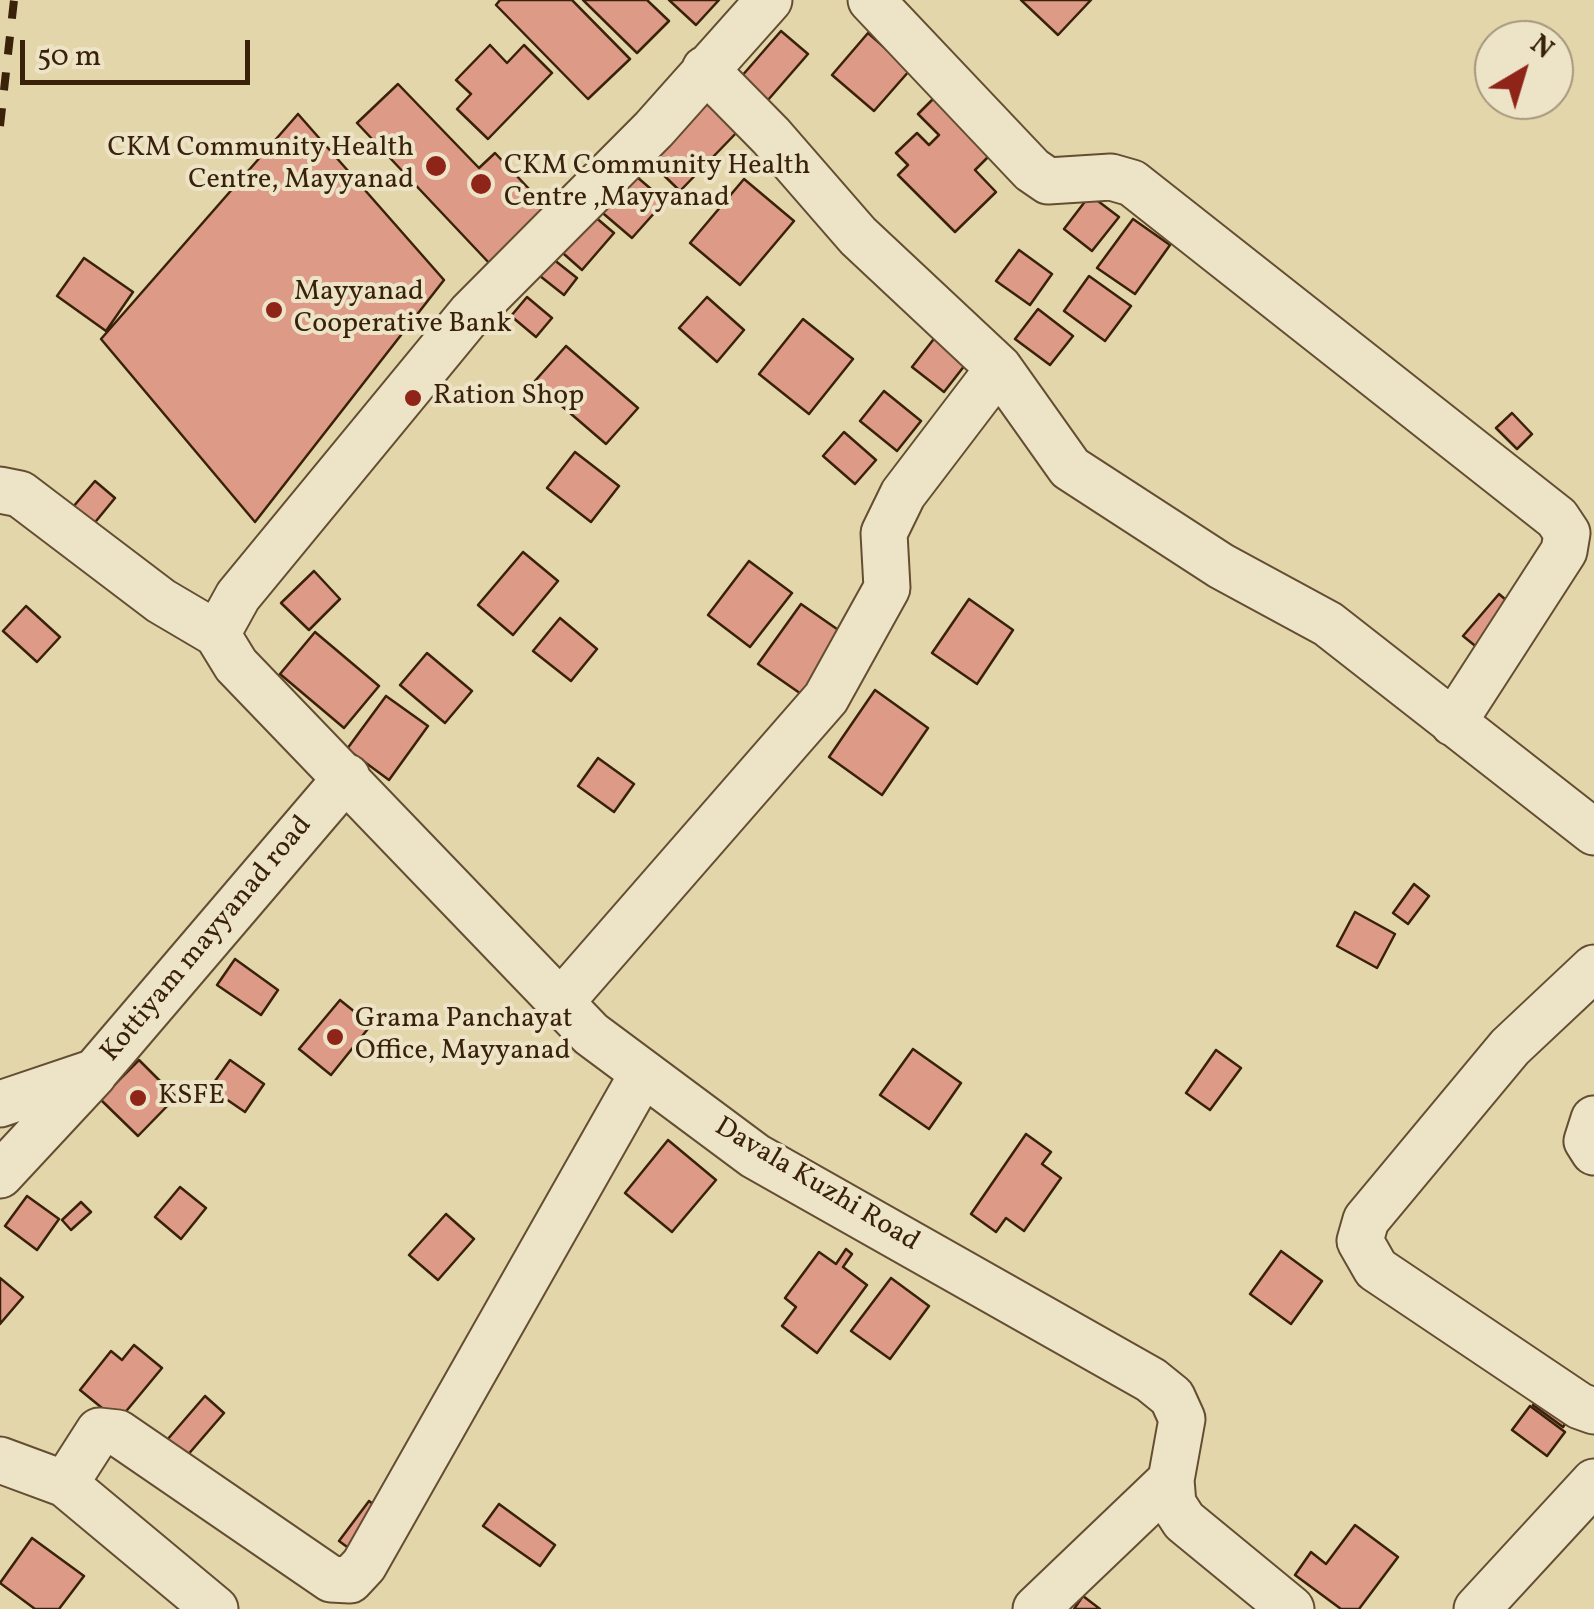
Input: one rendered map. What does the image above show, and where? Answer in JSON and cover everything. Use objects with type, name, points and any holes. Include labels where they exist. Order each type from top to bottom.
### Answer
[{"type":"street","points":[[0,490],[20,494],[161,601],[227,615],[471,313],[654,129],[769,0]]},
{"type":"street","points":[[870,0],[1032,170],[1048,181],[1111,177],[1132,182],[1557,518],[1567,533],[1564,550],[1453,723]]},
{"type":"street","points":[[705,70],[772,136],[858,236],[999,368],[1070,468],[1222,566],[1328,624],[1594,832]]},
{"type":"street","points":[[559,1004],[826,698],[887,588],[884,533],[903,494],[999,368]]},
{"type":"street","name":"Davala Kuzhi Road","points":[[227,615],[236,666],[559,1004],[643,1073],[755,1156],[1151,1380],[1172,1397],[1182,1418],[1171,1480]]},
{"type":"street","name":"Kottiyam mayyanad road","points":[[0,1104],[95,1072],[346,777]]},
{"type":"street","points":[[1587,990],[1510,1047],[1366,1220],[1360,1241],[1376,1269],[1580,1406],[1594,1411]]},
{"type":"street","points":[[0,1176],[95,1072]]},
{"type":"street","points":[[66,1484],[100,1431],[118,1433],[331,1579],[350,1580],[364,1565],[643,1073]]},
{"type":"street","points":[[1594,1119],[1587,1142],[1594,1152]]},
{"type":"street","points":[[0,1460],[66,1484],[215,1609]]},
{"type":"street","points":[[1036,1609],[1171,1480]]},
{"type":"street","points":[[1171,1480],[1173,1504],[1184,1521],[1292,1609]]},
{"type":"street","points":[[1477,1609],[1594,1482]]},
{"type":"building","points":[[500,0],[572,0],[630,59],[588,99],[496,5]]},
{"type":"building","points":[[583,0],[647,0],[669,21],[637,53]]},
{"type":"building","points":[[669,0],[719,0],[696,25]]},
{"type":"building","points":[[1021,0],[1091,0],[1058,35]]},
{"type":"building","points":[[781,31],[808,54],[768,100],[741,77]]},
{"type":"building","points":[[868,33],[910,70],[874,111],[832,75]]},
{"type":"building","points":[[490,45],[507,63],[524,45],[552,73],[488,139],[457,109],[471,94],[456,80]]},
{"type":"building","name":"CKM Community Health Centre, Mayyanad","points":[[398,84],[479,168],[495,153],[549,210],[491,265],[357,123]]},
{"type":"building","points":[[942,90],[998,147],[975,170],[996,192],[955,232],[898,175],[908,165],[896,153],[917,133],[929,145],[939,135],[918,114]]},
{"type":"building","points":[[711,100],[741,128],[680,191],[651,163]]},
{"type":"building","name":"Mayyanad Cooperative Bank","points":[[298,114],[444,280],[255,522],[101,339]]},
{"type":"building","points":[[630,171],[665,201],[632,238],[598,209]]},
{"type":"building","points":[[744,179],[794,221],[740,285],[690,243]]},
{"type":"building","points":[[1090,195],[1119,217],[1092,251],[1064,229]]},
{"type":"building","points":[[587,210],[614,233],[582,270],[556,247]]},
{"type":"building","points":[[1133,219],[1170,245],[1135,294],[1097,268]]},
{"type":"building","points":[[1019,250],[1052,274],[1030,305],[996,281]]},
{"type":"building","points":[[84,258],[133,292],[106,331],[57,296]]},
{"type":"building","points":[[553,259],[577,278],[564,295],[540,276]]},
{"type":"building","points":[[1089,276],[1131,306],[1105,341],[1064,311]]},
{"type":"building","points":[[527,297],[552,318],[536,337],[511,316]]},
{"type":"building","points":[[707,297],[744,330],[717,362],[679,328]]},
{"type":"building","points":[[1038,309],[1073,336],[1050,365],[1015,339]]},
{"type":"building","points":[[803,319],[853,359],[809,414],[759,374]]},
{"type":"building","points":[[940,331],[972,356],[944,392],[912,367]]},
{"type":"building","points":[[566,346],[638,408],[606,444],[534,382]]},
{"type":"building","points":[[884,391],[921,421],[897,451],[860,421]]},
{"type":"building","points":[[1512,413],[1532,434],[1517,449],[1496,428]]},
{"type":"building","points":[[844,432],[876,460],[855,484],[823,456]]},
{"type":"building","points":[[575,452],[619,486],[591,522],[547,488]]},
{"type":"building","points":[[95,481],[115,498],[83,537],[62,520]]},
{"type":"building","points":[[523,552],[558,581],[513,635],[478,605]]},
{"type":"building","points":[[749,561],[792,593],[750,647],[708,615]]},
{"type":"building","points":[[314,571],[340,599],[309,630],[281,603]]},
{"type":"building","points":[[1499,594],[1519,611],[1484,653],[1463,636]]},
{"type":"building","points":[[969,599],[1013,630],[977,684],[932,653]]},
{"type":"building","points":[[801,604],[847,636],[804,696],[758,664]]},
{"type":"building","points":[[26,606],[60,637],[37,662],[3,631]]},
{"type":"building","points":[[560,618],[597,649],[571,681],[533,651]]},
{"type":"building","points":[[315,632],[379,686],[344,728],[280,674]]},
{"type":"building","points":[[427,653],[472,691],[445,723],[400,685]]},
{"type":"building","points":[[875,690],[928,728],[882,795],[829,757]]},
{"type":"building","points":[[386,696],[428,726],[389,780],[347,749]]},
{"type":"building","points":[[598,758],[634,784],[614,812],[578,786]]},
{"type":"building","points":[[1414,884],[1429,896],[1408,924],[1393,913]]},
{"type":"building","points":[[1355,912],[1395,934],[1377,968],[1337,946]]},
{"type":"building","points":[[235,959],[278,990],[261,1015],[217,985]]},
{"type":"building","name":"Grama Panchayat Office, Mayyanad","points":[[340,1000],[371,1025],[331,1075],[299,1049]]},
{"type":"building","points":[[913,1049],[961,1083],[929,1129],[880,1095]]},
{"type":"building","points":[[1216,1050],[1241,1068],[1210,1110],[1186,1093]]},
{"type":"building","name":"KSFE","points":[[139,1060],[176,1097],[138,1136],[100,1099]]},
{"type":"building","points":[[230,1060],[264,1084],[245,1112],[210,1088]]},
{"type":"building","points":[[1026,1134],[1051,1152],[1042,1164],[1061,1178],[1024,1231],[1006,1218],[996,1232],[971,1214]]},
{"type":"building","points":[[668,1140],[716,1180],[672,1232],[625,1193]]},
{"type":"building","points":[[180,1187],[206,1208],[181,1239],[155,1217]]},
{"type":"building","points":[[27,1196],[59,1219],[37,1250],[5,1226]]},
{"type":"building","points":[[81,1202],[91,1212],[71,1230],[62,1220]]},
{"type":"building","points":[[446,1214],[474,1239],[438,1280],[409,1255]]},
{"type":"building","points":[[846,1249],[852,1254],[843,1267],[867,1285],[817,1353],[782,1326],[796,1307],[785,1298],[819,1252],[836,1264]]},
{"type":"building","points":[[1281,1251],[1322,1281],[1291,1324],[1250,1294]]},
{"type":"building","points":[[0,1278],[23,1297],[0,1324]]},
{"type":"building","points":[[891,1278],[929,1306],[890,1359],[851,1331]]},
{"type":"building","points":[[134,1345],[162,1368],[118,1421],[80,1390],[111,1351],[122,1360]]},
{"type":"building","points":[[205,1396],[224,1413],[186,1457],[167,1440]]},
{"type":"building","points":[[1537,1398],[1567,1421],[1563,1427],[1533,1405]]},
{"type":"building","points":[[1530,1406],[1565,1432],[1547,1456],[1512,1430]]},
{"type":"building","points":[[369,1501],[395,1520],[365,1560],[339,1541]]},
{"type":"building","points":[[499,1504],[555,1545],[540,1566],[483,1526]]},
{"type":"building","points":[[1355,1525],[1398,1557],[1359,1609],[1341,1609],[1295,1575],[1311,1552],[1326,1564]]},
{"type":"building","points":[[32,1538],[84,1576],[59,1609],[35,1609],[0,1583]]},
{"type":"building","points":[[1083,1596],[1100,1609],[1074,1609]]},
{"type":"railway","points":[[0,126],[14,0]]},
{"type":"place","name":"CKM Community Health Centre, Mayyanad","points":[[436,166]]},
{"type":"place","name":"CKM Community Health Centre ,Mayyanad","points":[[481,184]]},
{"type":"place","name":"Mayyanad Cooperative Bank","points":[[274,310]]},
{"type":"place","name":"Ration Shop","points":[[413,398]]},
{"type":"place","name":"Grama Panchayat Office, Mayyanad","points":[[335,1037]]},
{"type":"place","name":"KSFE","points":[[138,1098]]}]
